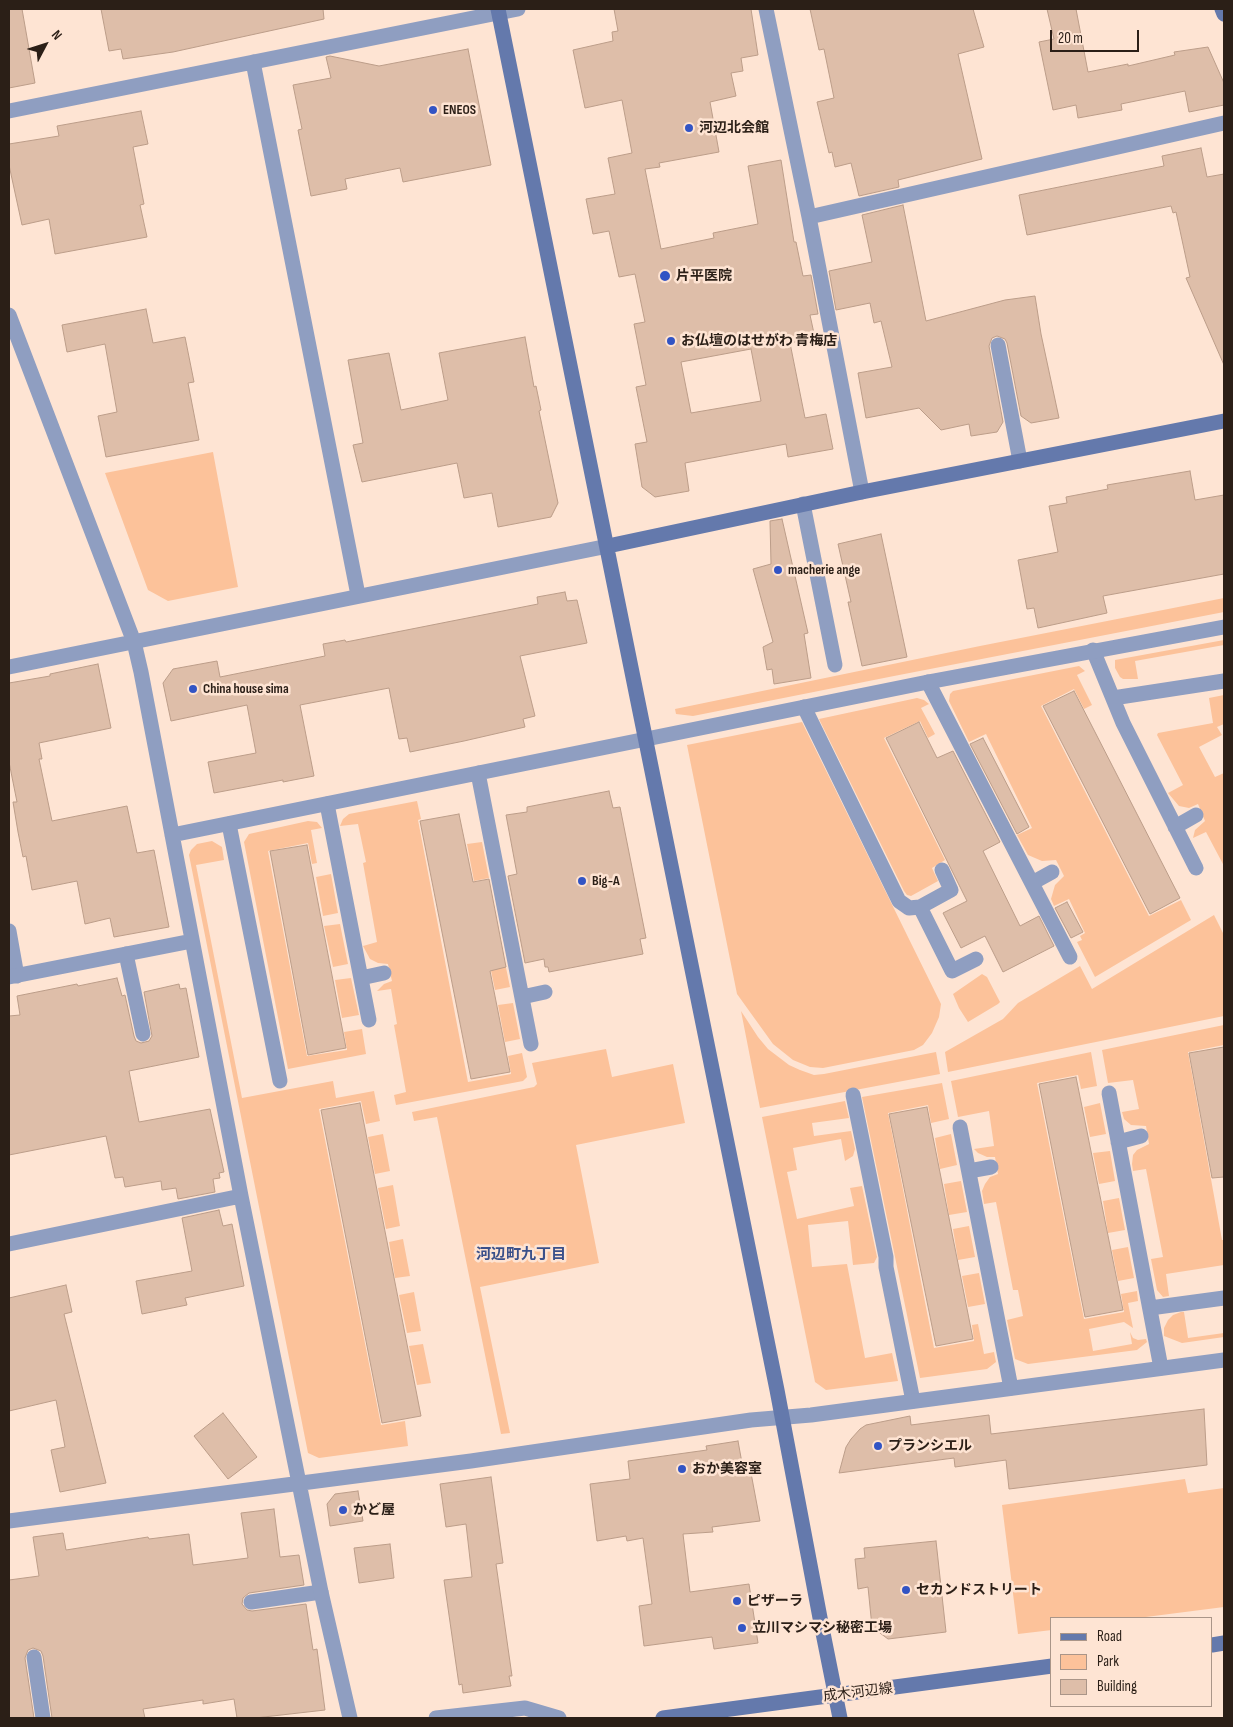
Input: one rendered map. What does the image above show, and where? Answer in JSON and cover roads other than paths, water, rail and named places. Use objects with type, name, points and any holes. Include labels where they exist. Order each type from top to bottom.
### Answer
[{"type":"street","points":[[9,111],[498,11],[518,9]]},
{"type":"street","points":[[766,9],[809,217],[862,492]]},
{"type":"street","points":[[1222,9],[1224,14]]},
{"type":"street","points":[[498,11],[608,546],[782,1417],[840,1718]]},
{"type":"street","points":[[253,62],[358,595]]},
{"type":"street","points":[[809,217],[1224,122]]},
{"type":"street","points":[[9,315],[134,642],[321,1592],[350,1718]]},
{"type":"street","points":[[998,345],[1020,461]]},
{"type":"street","points":[[9,667],[608,546],[862,492],[1224,421]]},
{"type":"street","points":[[803,504],[836,665]]},
{"type":"street","points":[[172,835],[928,682],[1224,627]]},
{"type":"street","points":[[1093,650],[1123,723],[1196,868]]},
{"type":"street","points":[[1113,698],[1224,681]]},
{"type":"street","points":[[928,682],[1070,957]]},
{"type":"street","points":[[804,707],[899,901],[908,908],[920,907],[951,890],[942,870]]},
{"type":"street","points":[[478,774],[531,1044]]},
{"type":"street","points":[[327,804],[369,1020]]},
{"type":"street","points":[[1175,827],[1196,815]]},
{"type":"street","points":[[229,824],[280,1081]]},
{"type":"street","points":[[1032,883],[1052,872]]},
{"type":"street","points":[[920,907],[952,972],[976,959]]},
{"type":"street","points":[[9,931],[13,976],[192,941]]},
{"type":"street","points":[[126,954],[143,1034]]},
{"type":"street","points":[[361,978],[384,973]]},
{"type":"street","points":[[522,997],[545,992]]},
{"type":"street","points":[[1108,1093],[1161,1368]]},
{"type":"street","points":[[853,1095],[913,1401]]},
{"type":"street","points":[[960,1127],[1011,1388]]},
{"type":"street","points":[[1118,1142],[1141,1136]]},
{"type":"street","points":[[969,1171],[991,1167]]},
{"type":"street","points":[[9,1244],[242,1196]]},
{"type":"street","points":[[1150,1308],[1224,1298]]},
{"type":"street","points":[[9,1521],[471,1461],[782,1417],[1224,1360]]},
{"type":"street","points":[[251,1602],[321,1592]]},
{"type":"street","points":[[34,1657],[43,1718]]},
{"type":"street","name":"成木河辺線","points":[[663,1718],[1050,1666]]},
{"type":"street","points":[[436,1718],[525,1708],[559,1718]]},
{"type":"place","name":"ENEOS","points":[[433,110]]},
{"type":"place","name":"河辺北会館","points":[[689,128]]},
{"type":"place","name":"片平医院","points":[[665,276]]},
{"type":"place","name":"お仏壇のはせがわ 青梅店","points":[[671,341]]},
{"type":"place","name":"macherie ange","points":[[778,570]]},
{"type":"place","name":"China house sima","points":[[193,689]]},
{"type":"place","name":"Big-A","points":[[582,881]]},
{"type":"place","name":"プランシエル","points":[[878,1446]]},
{"type":"place","name":"おか美容室","points":[[682,1469]]},
{"type":"place","name":"かど屋","points":[[343,1510]]},
{"type":"place","name":"セカンドストリート","points":[[906,1590]]},
{"type":"place","name":"ピザーラ","points":[[737,1601]]},
{"type":"place","name":"立川マシマシ秘密工場","points":[[742,1628]]},
{"type":"district","name":"河辺町九丁目","points":[[521,1255]]}]
